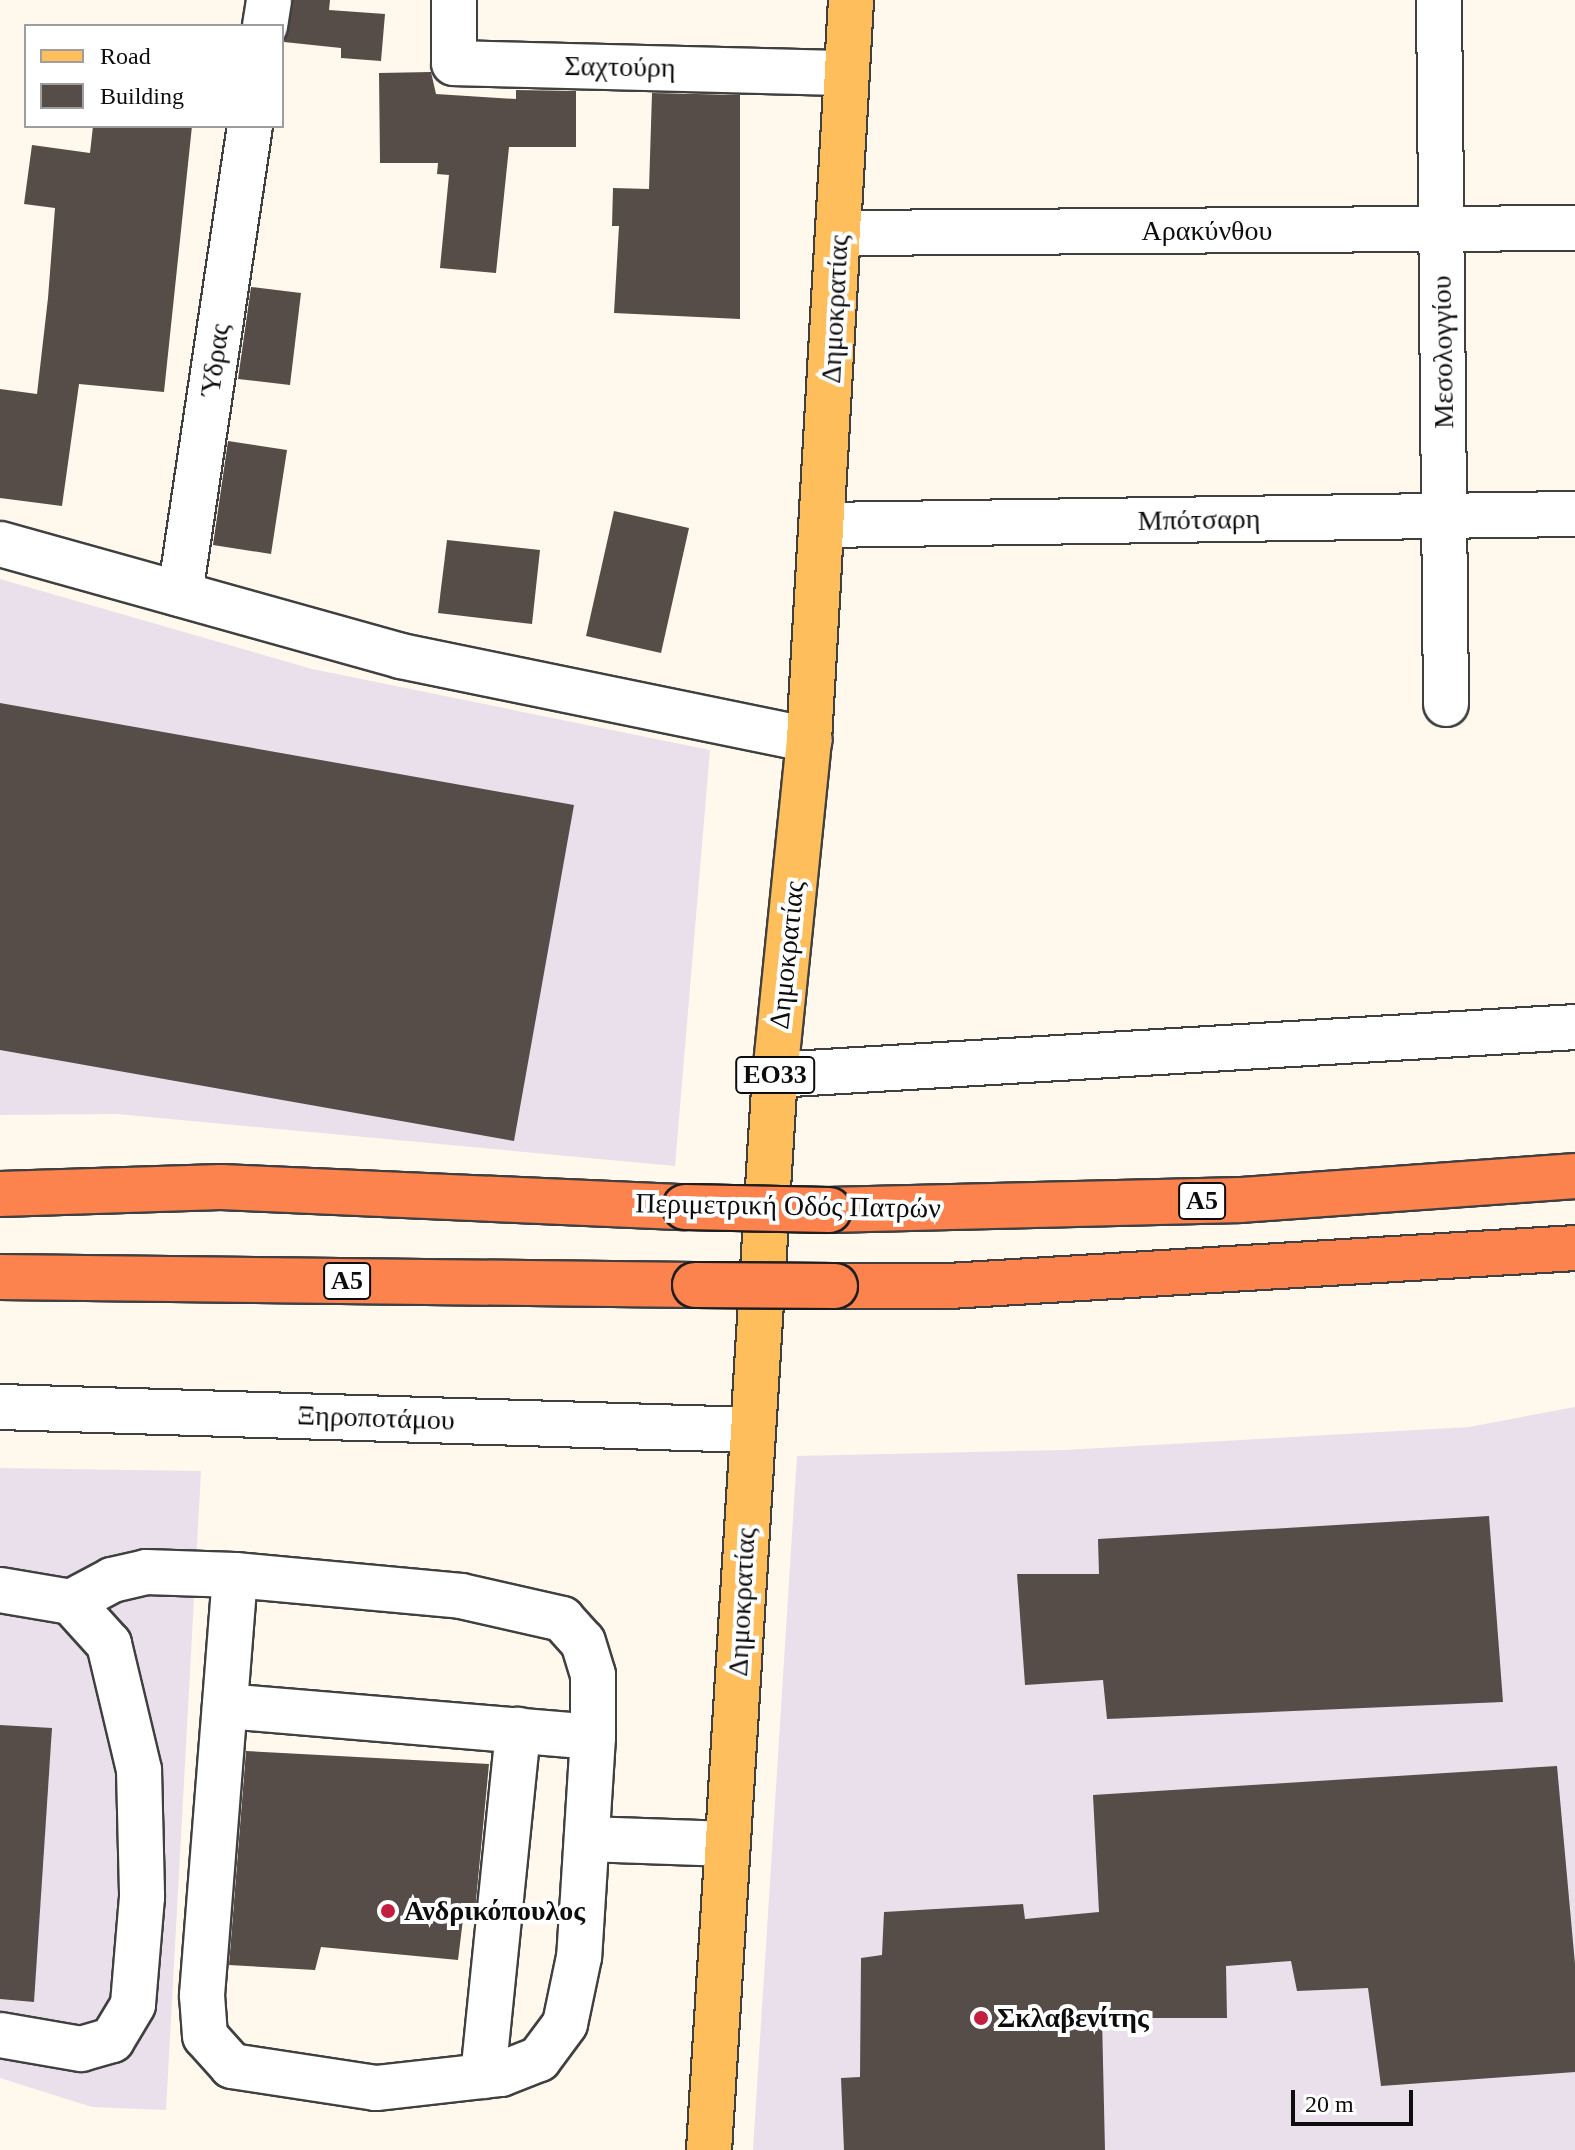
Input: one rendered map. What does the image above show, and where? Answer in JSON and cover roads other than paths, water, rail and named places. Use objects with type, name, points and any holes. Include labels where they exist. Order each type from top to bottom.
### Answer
[{"type":"highway","name":"Περιμετρική Οδός Πατρών","points":[[0,1194],[221,1187],[685,1207],[829,1210],[1240,1200],[1575,1176]]},
{"type":"highway","name":"Α5","points":[[0,1277],[965,1286],[1575,1248]]},
{"type":"main road","name":"Δημοκρατίας","points":[[709,2150],[775,1075],[809,740],[851,0]]},
{"type":"street","points":[[265,24],[269,0]]},
{"type":"street","name":"Σαχτούρη","points":[[454,0],[454,63],[847,73]]},
{"type":"street","name":"Μεσολογγίου","points":[[1439,0],[1446,704]]},
{"type":"street","name":"Ύδρας","points":[[180,594],[250,128]]},
{"type":"street","name":"Αρακύνθου","points":[[840,233],[1575,228]]},
{"type":"street","name":"Μπότσαρη","points":[[822,525],[1575,514]]},
{"type":"street","points":[[0,544],[527,685],[809,740]]},
{"type":"street","points":[[775,1075],[1575,1027]]},
{"type":"street","name":"Ξηροποτάμου","points":[[0,1407],[752,1430]]},
{"type":"street","points":[[0,1590],[71,1602],[112,1580],[146,1572],[235,1575],[461,1596],[562,1619],[583,1642],[593,1675],[593,1737],[579,1957],[565,2024],[539,2059],[483,2076],[376,2088],[232,2066],[205,2036],[235,1575]]},
{"type":"street","points":[[0,2035],[81,2049],[112,2040],[133,2005],[142,1897],[139,1770],[109,1644],[71,1602]]},
{"type":"street","points":[[225,1706],[593,1737]]},
{"type":"street","points":[[483,2076],[518,1730]]},
{"type":"street","points":[[587,1839],[728,1844]]},
{"type":"place","name":"Ανδρικόπουλος","points":[[388,1911]]},
{"type":"place","name":"Σκλαβενίτης","points":[[981,2018]]}]
